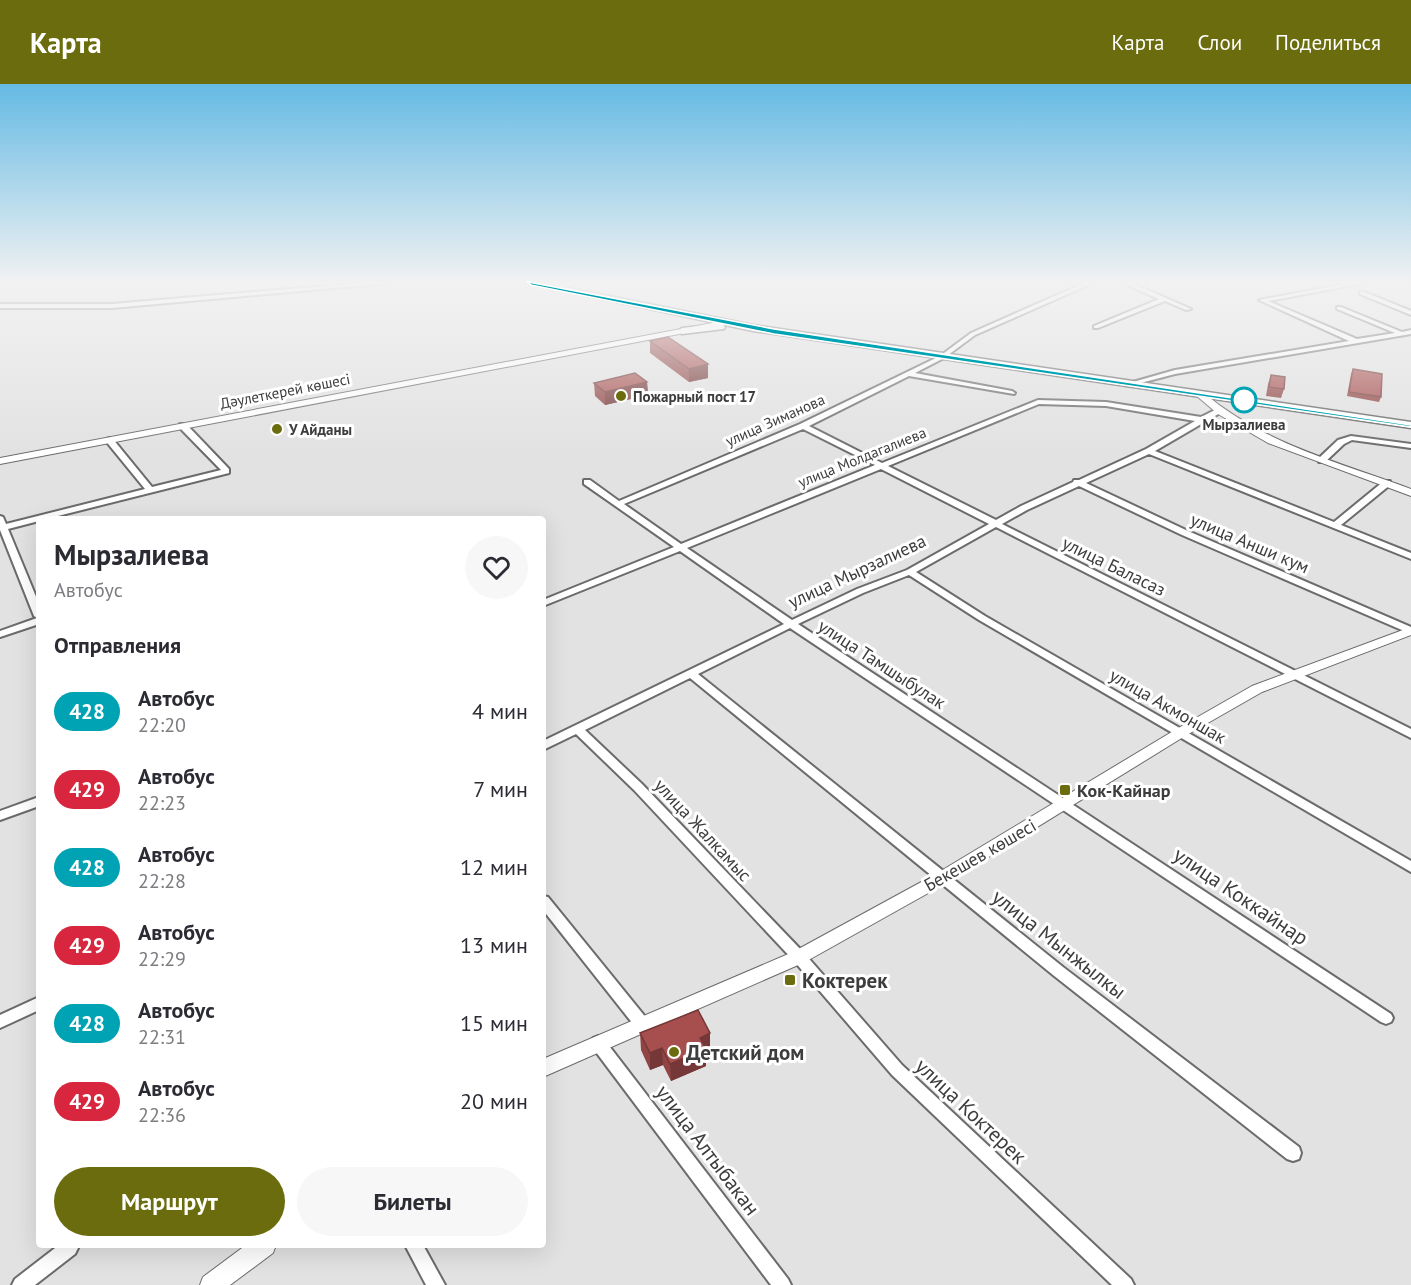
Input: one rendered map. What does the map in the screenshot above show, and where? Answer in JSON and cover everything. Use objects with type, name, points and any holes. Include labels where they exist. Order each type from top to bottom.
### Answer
[{"type":"main road","name":"Дәулеткерей көшесі","points":[[0,461],[640,339]]},
{"type":"main road","points":[[825,339],[1411,425]]},
{"type":"main road","points":[[1201,395],[1217,411],[1255,432],[1411,493]]},
{"type":"main road","name":"Бекешев көшесі","points":[[546,1067],[799,957],[1069,807],[1180,733],[1257,689],[1411,631]]},
{"type":"main road","points":[[211,1285],[251,1249]]},
{"type":"street","name":"улица Зиманова","points":[[618,504],[803,426],[942,357],[966,339]]},
{"type":"street","points":[[1351,339],[1358,342]]},
{"type":"street","points":[[1129,384],[1175,372],[1374,339]]},
{"type":"street","points":[[909,374],[1012,393]]},
{"type":"street","name":"улица Молдагалиева","points":[[546,602],[1038,402],[1106,404],[1203,420]]},
{"type":"street","name":"улица Мырзалиева","points":[[546,745],[860,591],[910,572],[994,524],[1077,482],[1149,451],[1217,411]]},
{"type":"street","points":[[36,609],[1,522],[226,471],[183,426]]},
{"type":"street","name":"улица Баласаз","points":[[803,426],[1411,734]]},
{"type":"street","points":[[1322,459],[1341,442],[1350,438],[1411,446]]},
{"type":"street","points":[[109,440],[148,488]]},
{"type":"street","points":[[1149,451],[1411,556]]},
{"type":"street","name":"улица Тамшыбулак","points":[[587,482],[791,624],[1069,807]]},
{"type":"street","name":"улица Анши кум","points":[[1077,482],[1185,533],[1411,631]]},
{"type":"street","points":[[1334,526],[1387,483]]},
{"type":"street","name":"улица Акмоншак","points":[[910,572],[982,618],[1411,867]]},
{"type":"street","points":[[0,634],[36,622]]},
{"type":"street","name":"улица Мынжылкы","points":[[690,673],[942,878],[1293,1153]]},
{"type":"street","name":"улица Жалкамыс","points":[[578,730],[638,787],[799,957]]},
{"type":"street","points":[[0,816],[36,802]]},
{"type":"street","name":"улица Коккайнар","points":[[1069,807],[1386,1018]]},
{"type":"street","points":[[546,906],[642,1024]]},
{"type":"street","name":"улица Коктерек","points":[[799,957],[897,1070],[1125,1285]]},
{"type":"street","points":[[0,1022],[36,1004]]},
{"type":"street","name":"улица Алтыбакан","points":[[598,1043],[782,1285]]},
{"type":"street","points":[[21,1285],[69,1248]]},
{"type":"street","points":[[416,1248],[436,1285]]},
{"type":"building","points":[[671,339],[708,364],[689,369],[650,341]]},
{"type":"building","points":[[1353,369],[1382,374],[1381,397],[1349,392]]},
{"type":"building","points":[[635,373],[647,382],[605,392],[594,383]]},
{"type":"building","points":[[1271,375],[1285,377],[1284,389],[1269,387]]},
{"type":"building","points":[[698,1010],[710,1033],[700,1038],[706,1049],[670,1064],[662,1048],[650,1053],[640,1033]]},
{"type":"bus line","name":"428","points":[[821,339],[1411,425]]},
{"type":"place","name":"Пожарный пост 17","points":[[621,396]]},
{"type":"place","name":"Мырзалиева","points":[[1244,400]]},
{"type":"place","name":"У Айданы","points":[[277,429]]},
{"type":"place","name":"Кок-Кайнар","points":[[1065,790]]},
{"type":"place","name":"Коктерек","points":[[790,980]]},
{"type":"place","name":"Детский дом","points":[[674,1052]]}]
